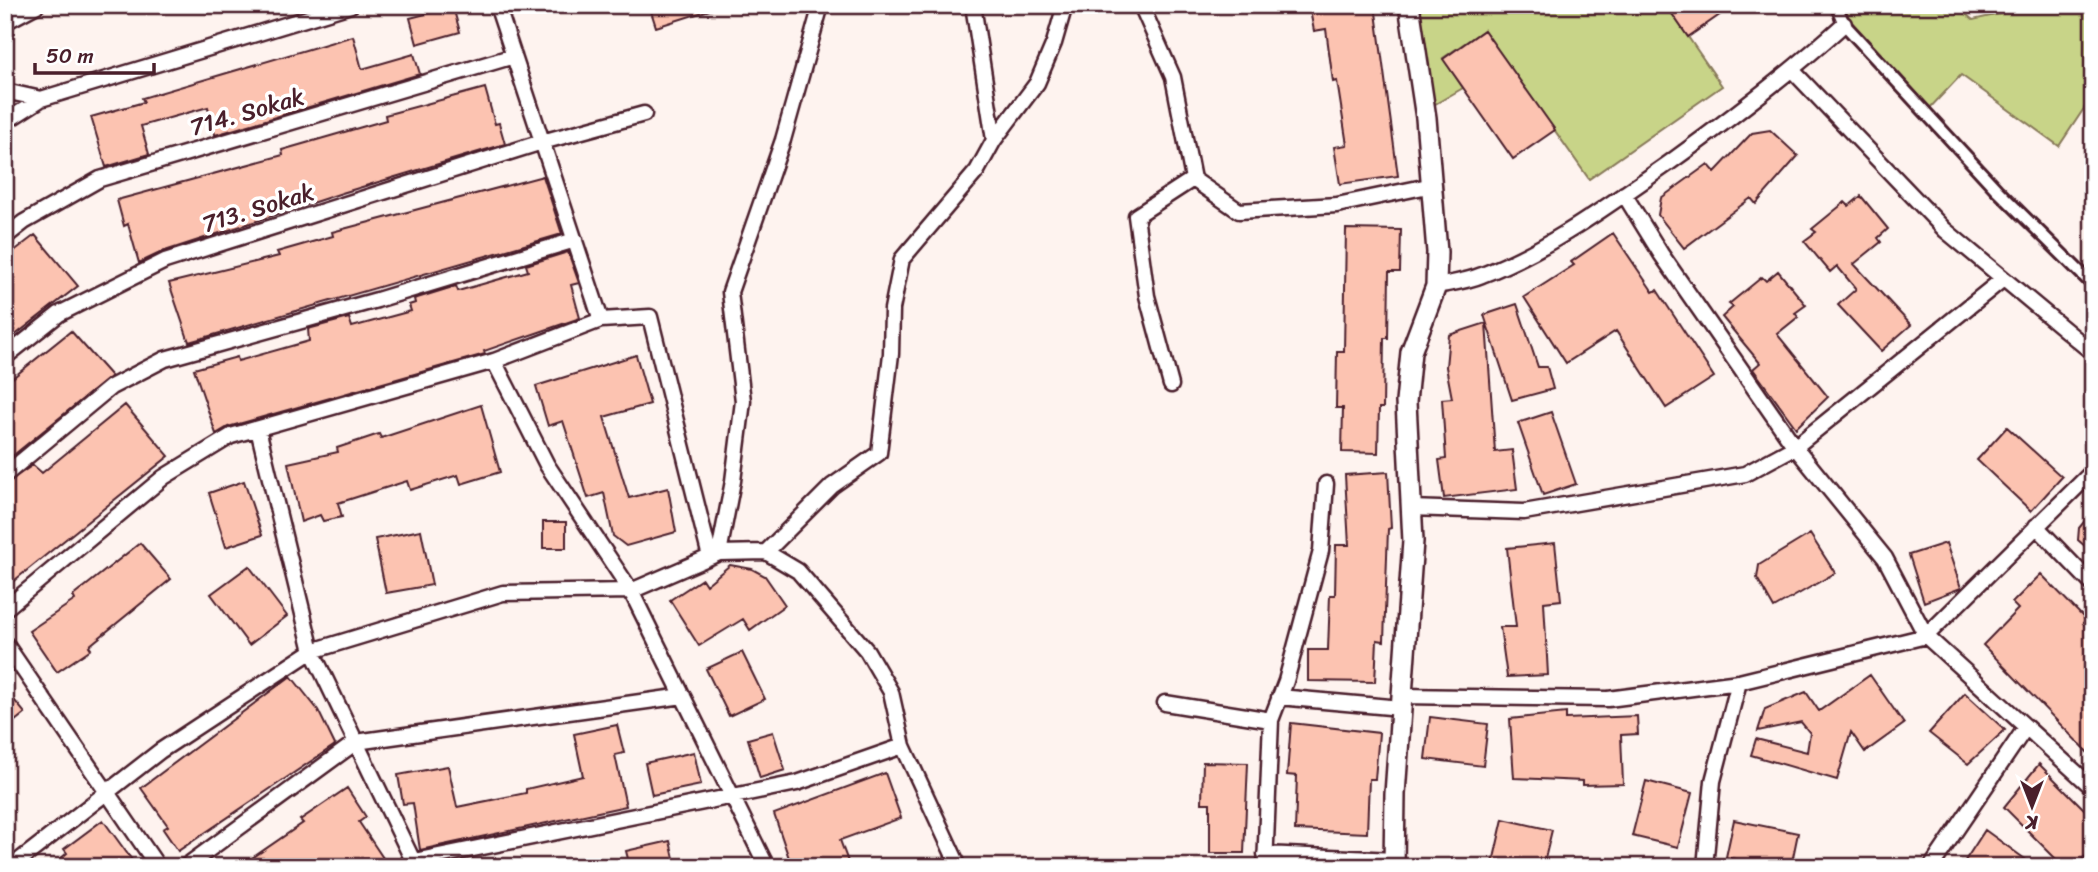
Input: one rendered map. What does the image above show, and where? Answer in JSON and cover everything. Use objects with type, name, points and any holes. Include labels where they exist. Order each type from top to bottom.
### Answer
[{"type":"main road","points":[[1394,864],[1413,541],[1406,402],[1410,352],[1436,286],[1433,185],[1409,5]]},
{"type":"street","points":[[5,22],[20,9],[37,5]]},
{"type":"street","points":[[5,122],[41,99],[351,5]]},
{"type":"street","points":[[497,5],[601,320]]},
{"type":"street","points":[[715,555],[733,481],[743,401],[730,292],[783,140],[821,5]]},
{"type":"street","points":[[973,5],[994,141]]},
{"type":"street","points":[[766,552],[832,486],[879,453],[891,354],[892,309],[902,260],[977,171],[994,141],[1037,83],[1054,43],[1065,5]]},
{"type":"street","points":[[1141,5],[1173,77],[1193,179],[1239,211],[1337,205],[1433,185]]},
{"type":"street","points":[[1836,5],[1844,24],[1997,190],[2093,285]]},
{"type":"street","points":[[1436,286],[1480,276],[1539,249],[1624,194],[1793,71],[1844,24]]},
{"type":"street","name":"714. Sokak","points":[[5,237],[24,222],[100,179],[514,56]]},
{"type":"street","points":[[1793,71],[1945,230],[2093,353]]},
{"type":"street","points":[[5,91],[41,99]]},
{"type":"street","name":"713. Sokak","points":[[5,357],[59,314],[165,261],[542,142],[644,114]]},
{"type":"street","points":[[1171,385],[1147,296],[1136,215],[1193,179]]},
{"type":"street","points":[[1624,194],[1661,254],[1795,447],[1885,558],[1926,636],[2093,788]]},
{"type":"street","points":[[5,475],[111,387],[165,359],[377,300],[575,240]]},
{"type":"street","points":[[1411,508],[1524,512],[1745,474],[1795,447],[2003,279]]},
{"type":"street","points":[[5,609],[164,477],[231,436],[494,361],[601,320],[650,317],[715,555]]},
{"type":"street","points":[[494,361],[547,465],[631,591],[766,867]]},
{"type":"street","points":[[258,429],[312,651],[412,865],[797,783],[903,746]]},
{"type":"street","points":[[1279,697],[1402,702],[1608,699],[1739,682],[1926,636],[2093,471]]},
{"type":"street","points":[[1326,484],[1321,551],[1286,681],[1271,720],[1265,860],[1394,864]]},
{"type":"street","points":[[2036,526],[2093,585]]},
{"type":"street","points":[[11,867],[160,751],[312,651],[503,593],[631,591],[715,555],[766,552],[798,570],[867,651],[891,692],[903,746],[959,867]]},
{"type":"street","points":[[5,643],[158,867]]},
{"type":"street","points":[[1705,867],[1713,781],[1739,682]]},
{"type":"street","points":[[185,867],[356,742],[683,696]]},
{"type":"street","points":[[1165,702],[1271,720]]},
{"type":"street","points":[[1931,867],[2026,727]]},
{"type":"green space","points":[[1409,5],[1666,5],[1722,86],[1589,179],[1484,30],[1443,58],[1463,88],[1425,110]]},
{"type":"green space","points":[[1836,5],[1955,5],[1973,20],[2013,11],[2023,5],[2093,5],[2093,101],[2085,107],[2059,146],[1961,75],[1926,112],[1844,24]]},
{"type":"building","points":[[649,5],[716,5],[716,8],[656,27]]},
{"type":"building","points":[[1309,5],[1375,5],[1398,176],[1340,184],[1334,147],[1347,145],[1337,81],[1333,82],[1326,29],[1314,31]]},
{"type":"building","points":[[1666,5],[1734,5],[1688,37]]},
{"type":"building","points":[[453,7],[460,32],[417,44],[410,18]]},
{"type":"building","points":[[1484,30],[1555,130],[1513,159],[1443,59]]},
{"type":"building","points":[[353,36],[362,69],[414,54],[420,74],[215,135],[208,107],[141,126],[149,154],[106,167],[91,117],[144,102],[142,98]]},
{"type":"building","points":[[485,88],[495,124],[499,123],[505,144],[342,193],[162,252],[139,263],[128,224],[124,226],[117,200],[283,155],[282,150],[386,120],[385,115]]},
{"type":"building","points":[[1770,130],[1798,156],[1756,204],[1751,198],[1684,248],[1658,215],[1661,198],[1708,164],[1715,172],[1752,133]]},
{"type":"building","points":[[543,176],[562,234],[189,342],[169,283],[279,256],[277,252],[333,236],[332,232]]},
{"type":"building","points":[[1861,196],[1888,229],[1878,238],[1881,242],[1854,264],[1911,325],[1881,351],[1838,305],[1856,289],[1837,266],[1830,272],[1804,241],[1816,232],[1812,229],[1845,202],[1849,206]]},
{"type":"building","points":[[1346,229],[1401,230],[1400,272],[1389,272],[1388,338],[1384,338],[1383,408],[1379,408],[1378,453],[1342,452],[1343,408],[1336,408],[1337,351],[1344,351]]},
{"type":"building","points":[[1613,233],[1653,292],[1657,290],[1714,377],[1666,408],[1616,331],[1566,363],[1524,297],[1574,265],[1571,262]]},
{"type":"building","points":[[35,235],[78,286],[5,343],[5,258]]},
{"type":"building","points":[[568,252],[579,283],[571,285],[580,318],[484,351],[485,354],[228,427],[216,434],[194,369],[237,357],[238,361],[309,341],[308,329],[349,318],[352,327],[411,311],[409,305],[415,303],[414,299],[456,286],[458,291],[528,271],[526,265]]},
{"type":"building","points":[[1778,271],[1806,305],[1795,313],[1798,317],[1777,334],[1828,397],[1796,428],[1753,369],[1760,363],[1722,317],[1733,307],[1729,304],[1762,277],[1766,281]]},
{"type":"building","points":[[1517,304],[1538,367],[1547,367],[1553,389],[1512,400],[1484,315]]},
{"type":"building","points":[[1486,323],[1495,452],[1512,450],[1517,489],[1444,498],[1439,460],[1446,459],[1442,399],[1452,398],[1446,367],[1449,335]]},
{"type":"building","points":[[71,331],[111,376],[5,462],[5,384]]},
{"type":"building","points":[[636,355],[650,404],[604,417],[629,498],[668,488],[676,532],[626,546],[613,536],[604,493],[588,498],[563,421],[548,426],[536,386]]},
{"type":"building","points":[[125,405],[169,456],[5,588],[5,484],[33,465],[42,473]]},
{"type":"building","points":[[481,405],[500,472],[461,484],[458,475],[410,490],[407,481],[338,503],[342,517],[323,521],[320,515],[301,522],[288,463],[338,452],[337,448],[379,434],[381,438]]},
{"type":"building","points":[[1551,412],[1576,484],[1543,495],[1518,423]]},
{"type":"building","points":[[2007,427],[2062,477],[2031,511],[1977,460]]},
{"type":"building","points":[[1388,472],[1391,528],[1388,529],[1384,641],[1377,640],[1375,682],[1308,681],[1308,650],[1328,650],[1330,595],[1335,595],[1336,545],[1349,545],[1345,475]]},
{"type":"building","points":[[244,481],[262,535],[226,547],[209,493]]},
{"type":"building","points":[[2093,511],[2093,553],[2078,540],[2079,528]]},
{"type":"building","points":[[543,522],[566,522],[566,548],[543,548]]},
{"type":"building","points":[[421,530],[432,585],[386,593],[375,539]]},
{"type":"building","points":[[1810,534],[1835,573],[1774,608],[1757,578],[1759,565]]},
{"type":"building","points":[[140,543],[171,579],[89,646],[91,649],[57,672],[29,631],[75,600],[73,596]]},
{"type":"building","points":[[1555,543],[1561,600],[1544,602],[1548,675],[1507,677],[1500,627],[1516,627],[1507,548]]},
{"type":"building","points":[[1946,543],[1961,588],[1924,602],[1909,555]]},
{"type":"building","points":[[730,565],[752,569],[765,576],[785,605],[750,630],[743,619],[699,646],[670,600],[702,579],[706,585]]},
{"type":"building","points":[[249,566],[287,616],[249,645],[211,594]]},
{"type":"building","points":[[2041,574],[2086,620],[2083,623],[2093,632],[2093,758],[1983,645],[2018,609],[2012,603]]},
{"type":"building","points":[[742,652],[765,699],[729,716],[706,669]]},
{"type":"building","points":[[1870,675],[1904,724],[1865,752],[1851,732],[1837,780],[1751,755],[1756,739],[1807,752],[1810,733],[1801,722],[1758,731],[1765,709],[1806,692],[1819,711]]},
{"type":"building","points":[[291,676],[318,710],[335,745],[178,851],[163,829],[168,826],[141,788]]},
{"type":"building","points":[[5,689],[25,713],[5,729]]},
{"type":"building","points":[[1965,693],[2005,730],[1968,764],[1929,733]]},
{"type":"building","points":[[1566,713],[1566,719],[1637,716],[1638,734],[1621,735],[1623,784],[1583,785],[1583,781],[1514,778],[1510,719]]},
{"type":"building","points":[[1430,717],[1488,724],[1483,766],[1425,759]]},
{"type":"building","points":[[1291,723],[1379,733],[1375,779],[1369,779],[1367,833],[1295,830],[1297,776],[1287,775]]},
{"type":"building","points":[[617,725],[624,753],[615,755],[626,806],[420,850],[413,803],[403,804],[398,775],[448,766],[457,807],[526,793],[526,789],[583,776],[574,734]]},
{"type":"building","points":[[773,732],[785,770],[760,778],[748,739]]},
{"type":"building","points":[[694,752],[701,785],[652,795],[645,763]]},
{"type":"building","points":[[1203,762],[1248,763],[1244,853],[1210,853],[1210,803],[1202,803]]},
{"type":"building","points":[[2039,764],[2093,818],[2093,849],[2074,867],[2064,867],[2004,807]]},
{"type":"building","points":[[885,773],[901,818],[840,840],[850,867],[792,867],[774,814]]},
{"type":"building","points":[[1646,781],[1692,793],[1678,847],[1632,836]]},
{"type":"building","points":[[347,788],[366,817],[359,822],[389,867],[239,867],[303,823],[300,820]]},
{"type":"building","points":[[1503,819],[1552,830],[1543,867],[1492,867]]},
{"type":"building","points":[[103,820],[137,867],[51,867],[67,853],[64,849]]},
{"type":"building","points":[[1734,820],[1798,833],[1791,867],[1772,867],[1726,857]]},
{"type":"building","points":[[1985,830],[2036,867],[1961,867]]},
{"type":"building","points":[[670,841],[676,867],[630,867],[626,851]]}]
